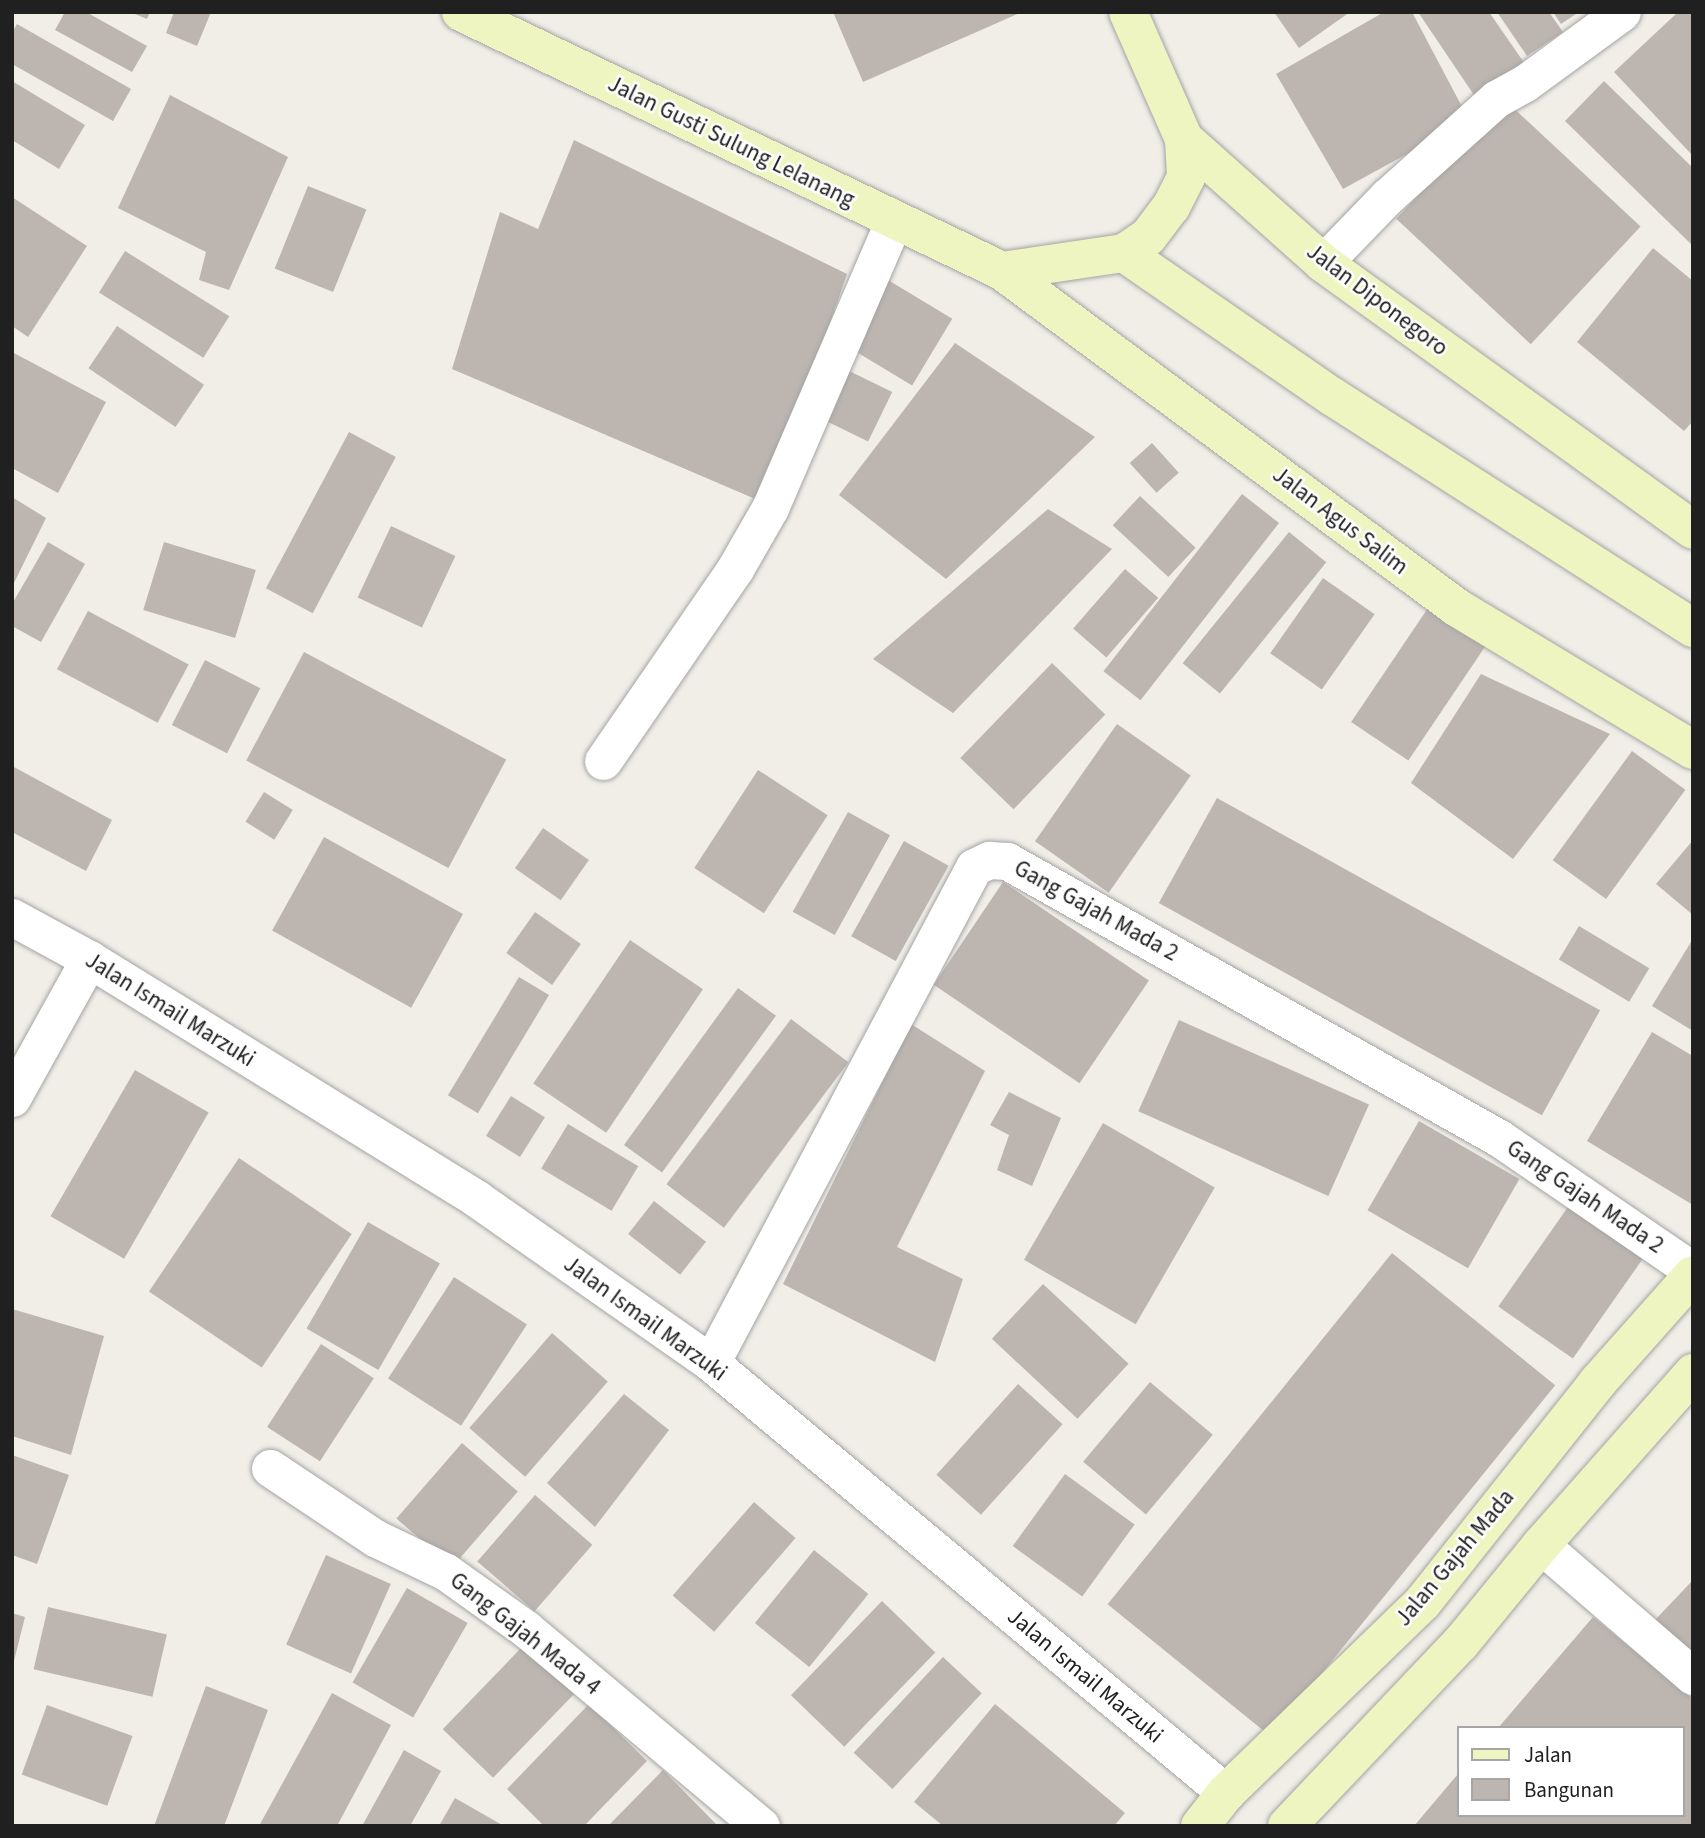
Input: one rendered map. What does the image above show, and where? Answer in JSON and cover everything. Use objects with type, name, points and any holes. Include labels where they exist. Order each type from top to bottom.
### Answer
[{"type":"street","name":"Jalan Gusti Sulung Lelanang","points":[[461,12],[1002,271]]},
{"type":"street","name":"Jalan Diponegoro","points":[[1128,12],[1184,139],[1323,263],[1693,530]]},
{"type":"street","points":[[1323,263],[1387,197],[1496,99],[1525,83],[1622,12]]},
{"type":"street","points":[[1002,271],[1124,253],[1148,237],[1171,207],[1186,177],[1184,139]]},
{"type":"street","points":[[603,761],[735,569],[770,508],[894,220]]},
{"type":"street","points":[[1124,253],[1333,397],[1693,628]]},
{"type":"street","name":"Jalan Agus Salim","points":[[1002,271],[1456,607],[1693,750]]},
{"type":"street","name":"Gang Gajah Mada 2","points":[[711,1363],[974,867],[989,860],[1007,861],[1499,1138],[1693,1273]]},
{"type":"street","name":"Jalan Ismail Marzuki","points":[[12,917],[89,959],[477,1199],[711,1363],[1226,1793]]},
{"type":"street","points":[[12,1098],[89,959]]},
{"type":"street","name":"Jalan Gajah Mada","points":[[1200,1826],[1226,1793],[1423,1602],[1597,1383],[1693,1273]]},
{"type":"street","points":[[1287,1826],[1460,1644],[1541,1545],[1693,1373]]},
{"type":"street","name":"Gang Gajah Mada 4","points":[[270,1468],[375,1538],[446,1572],[526,1629],[761,1826]]},
{"type":"street","points":[[1541,1545],[1693,1676]]},
{"type":"street","points":[[1423,1602],[1460,1644]]},
{"type":"building","points":[[65,12],[86,12],[147,46],[132,72],[55,30]]},
{"type":"building","points":[[130,12],[150,12],[147,19]]},
{"type":"building","points":[[174,12],[211,12],[197,46],[166,33]]},
{"type":"building","points":[[833,12],[1022,12],[863,82]]},
{"type":"building","points":[[1274,12],[1350,12],[1299,48]]},
{"type":"building","points":[[1384,12],[1412,12],[1469,120],[1343,189],[1276,74]]},
{"type":"building","points":[[1418,12],[1489,12],[1525,64],[1476,98]]},
{"type":"building","points":[[1497,12],[1549,12],[1563,32],[1527,56]]},
{"type":"building","points":[[1553,12],[1579,12],[1561,24]]},
{"type":"building","points":[[1678,12],[1693,12],[1693,156],[1614,72]]},
{"type":"building","points":[[17,24],[131,89],[113,121],[12,64],[12,33]]},
{"type":"building","points":[[12,81],[85,125],[59,169],[12,140]]},
{"type":"building","points":[[1604,81],[1693,168],[1693,246],[1565,121]]},
{"type":"building","points":[[170,95],[288,157],[229,290],[199,280],[206,252],[118,208]]},
{"type":"building","points":[[1506,101],[1641,226],[1531,344],[1396,219]]},
{"type":"building","points":[[574,140],[847,274],[767,504],[452,369],[500,212],[538,229]]},
{"type":"building","points":[[308,186],[366,210],[333,292],[275,269]]},
{"type":"building","points":[[12,197],[87,246],[28,337],[12,326]]},
{"type":"building","points":[[1653,248],[1693,281],[1693,421],[1684,431],[1577,342]]},
{"type":"building","points":[[125,251],[229,316],[203,358],[99,293]]},
{"type":"building","points":[[888,280],[952,319],[912,385],[848,347]]},
{"type":"building","points":[[117,326],[204,385],[176,427],[88,368]]},
{"type":"building","points":[[955,343],[1095,437],[946,579],[839,495]]},
{"type":"building","points":[[12,352],[106,402],[58,493],[12,468]]},
{"type":"building","points":[[841,367],[892,392],[868,441],[817,416]]},
{"type":"building","points":[[349,432],[396,457],[313,613],[266,588]]},
{"type":"building","points":[[1152,443],[1179,473],[1156,493],[1130,463]]},
{"type":"building","points":[[1242,494],[1279,523],[1141,700],[1103,671]]},
{"type":"building","points":[[1140,496],[1196,548],[1168,577],[1113,525]]},
{"type":"building","points":[[12,497],[46,518],[12,587]]},
{"type":"building","points":[[1048,509],[1112,549],[953,713],[873,659]]},
{"type":"building","points":[[391,526],[455,556],[422,628],[358,598]]},
{"type":"building","points":[[1289,532],[1326,562],[1220,694],[1183,663]]},
{"type":"building","points":[[48,542],[85,564],[41,642],[12,626],[12,604]]},
{"type":"building","points":[[164,542],[256,570],[235,638],[143,610]]},
{"type":"building","points":[[1125,569],[1158,598],[1106,657],[1073,629]]},
{"type":"building","points":[[1323,578],[1375,614],[1322,689],[1270,653]]},
{"type":"building","points":[[1430,605],[1487,644],[1408,760],[1351,722]]},
{"type":"building","points":[[88,611],[189,665],[158,723],[57,669]]},
{"type":"building","points":[[304,652],[506,760],[448,868],[246,761]]},
{"type":"building","points":[[205,660],[260,688],[227,753],[172,725]]},
{"type":"building","points":[[1052,663],[1105,714],[1014,809],[960,758]]},
{"type":"building","points":[[1481,674],[1610,734],[1513,859],[1411,783]]},
{"type":"building","points":[[1117,724],[1191,776],[1109,893],[1035,841]]},
{"type":"building","points":[[1632,751],[1685,790],[1606,899],[1553,860]]},
{"type":"building","points":[[12,766],[112,820],[86,871],[12,832]]},
{"type":"building","points":[[758,770],[828,815],[764,913],[694,868]]},
{"type":"building","points":[[264,792],[293,810],[274,840],[245,822]]},
{"type":"building","points":[[1217,798],[1600,1010],[1542,1115],[1159,903]]},
{"type":"building","points":[[848,812],[890,835],[835,935],[793,912]]},
{"type":"building","points":[[543,828],[589,860],[561,900],[515,868]]},
{"type":"building","points":[[324,837],[463,914],[411,1008],[272,931]]},
{"type":"building","points":[[1693,840],[1693,915],[1656,884]]},
{"type":"building","points":[[904,841],[949,866],[896,961],[851,936]]},
{"type":"building","points":[[1003,882],[1149,980],[1080,1083],[934,985]]},
{"type":"building","points":[[535,912],[581,944],[552,985],[506,953]]},
{"type":"building","points":[[1579,926],[1649,968],[1629,1002],[1559,959]]},
{"type":"building","points":[[630,940],[703,989],[606,1133],[533,1083]]},
{"type":"building","points":[[1691,942],[1693,943],[1693,1031],[1652,1006]]},
{"type":"building","points":[[519,977],[549,995],[478,1113],[448,1095]]},
{"type":"building","points":[[738,988],[776,1016],[662,1173],[624,1145]]},
{"type":"building","points":[[791,1019],[849,1062],[724,1228],[666,1184]]},
{"type":"building","points":[[1179,1020],[1369,1105],[1328,1196],[1138,1111]]},
{"type":"building","points":[[911,1024],[985,1071],[897,1247],[963,1279],[935,1362],[783,1284]]},
{"type":"building","points":[[1652,1032],[1693,1056],[1693,1205],[1587,1141]]},
{"type":"building","points":[[135,1070],[209,1112],[124,1259],[51,1216]]},
{"type":"building","points":[[1009,1092],[1061,1118],[1032,1186],[997,1170],[1009,1135],[990,1125]]},
{"type":"building","points":[[511,1096],[545,1117],[520,1157],[486,1136]]},
{"type":"building","points":[[1419,1121],[1519,1179],[1468,1268],[1368,1210]]},
{"type":"building","points":[[1103,1123],[1215,1188],[1136,1324],[1024,1260]]},
{"type":"building","points":[[568,1124],[638,1166],[612,1211],[541,1169]]},
{"type":"building","points":[[239,1158],[352,1234],[262,1368],[149,1291]]},
{"type":"building","points":[[654,1201],[706,1242],[680,1275],[628,1234]]},
{"type":"building","points":[[1570,1204],[1645,1256],[1573,1359],[1498,1306]]},
{"type":"building","points":[[368,1222],[440,1264],[378,1370],[307,1329]]},
{"type":"building","points":[[1392,1253],[1555,1385],[1271,1736],[1108,1604]]},
{"type":"building","points":[[454,1277],[527,1324],[461,1426],[388,1378]]},
{"type":"building","points":[[1043,1284],[1129,1364],[1077,1419],[992,1339]]},
{"type":"building","points":[[12,1309],[104,1336],[71,1455],[12,1436]]},
{"type":"building","points":[[552,1333],[608,1382],[525,1477],[469,1428]]},
{"type":"building","points":[[321,1344],[374,1378],[320,1461],[267,1427]]},
{"type":"building","points":[[1150,1382],[1213,1435],[1146,1514],[1083,1462]]},
{"type":"building","points":[[1018,1384],[1063,1424],[981,1515],[936,1475]]},
{"type":"building","points":[[624,1394],[669,1430],[595,1527],[547,1483]]},
{"type":"building","points":[[462,1443],[518,1492],[452,1567],[396,1518]]},
{"type":"building","points":[[12,1455],[69,1475],[37,1564],[12,1555]]},
{"type":"building","points":[[1065,1474],[1135,1525],[1082,1597],[1013,1546]]},
{"type":"building","points":[[535,1495],[592,1545],[535,1611],[477,1561]]},
{"type":"building","points":[[754,1502],[796,1538],[714,1632],[673,1596]]},
{"type":"building","points":[[814,1550],[868,1594],[809,1667],[755,1623]]},
{"type":"building","points":[[326,1555],[391,1584],[351,1673],[286,1645]]},
{"type":"building","points":[[1693,1580],[1693,1657],[1654,1621]]},
{"type":"building","points":[[407,1588],[468,1623],[413,1717],[352,1682]]},
{"type":"building","points":[[882,1601],[935,1652],[844,1747],[791,1695]]},
{"type":"building","points":[[48,1607],[167,1634],[152,1697],[34,1669]]},
{"type":"building","points":[[12,1613],[25,1617],[13,1665],[12,1665]]},
{"type":"building","points":[[1593,1617],[1693,1699],[1693,1826],[1414,1826],[1456,1776],[1456,1817],[1684,1817],[1684,1726],[1500,1726]]},
{"type":"building","points":[[524,1645],[574,1694],[493,1778],[443,1729]]},
{"type":"building","points":[[943,1657],[982,1693],[892,1789],[854,1753]]},
{"type":"building","points":[[206,1686],[268,1710],[224,1826],[154,1826]]},
{"type":"building","points":[[332,1693],[391,1725],[337,1826],[259,1826]]},
{"type":"building","points":[[589,1704],[647,1761],[584,1826],[544,1826],[507,1789]]},
{"type":"building","points":[[995,1704],[1125,1813],[1114,1826],[943,1826],[914,1802]]},
{"type":"building","points":[[47,1705],[133,1736],[107,1806],[22,1775]]},
{"type":"building","points":[[404,1750],[441,1771],[410,1826],[362,1826]]},
{"type":"building","points":[[663,1770],[718,1826],[608,1826]]},
{"type":"building","points":[[455,1798],[504,1826],[439,1826]]}]
